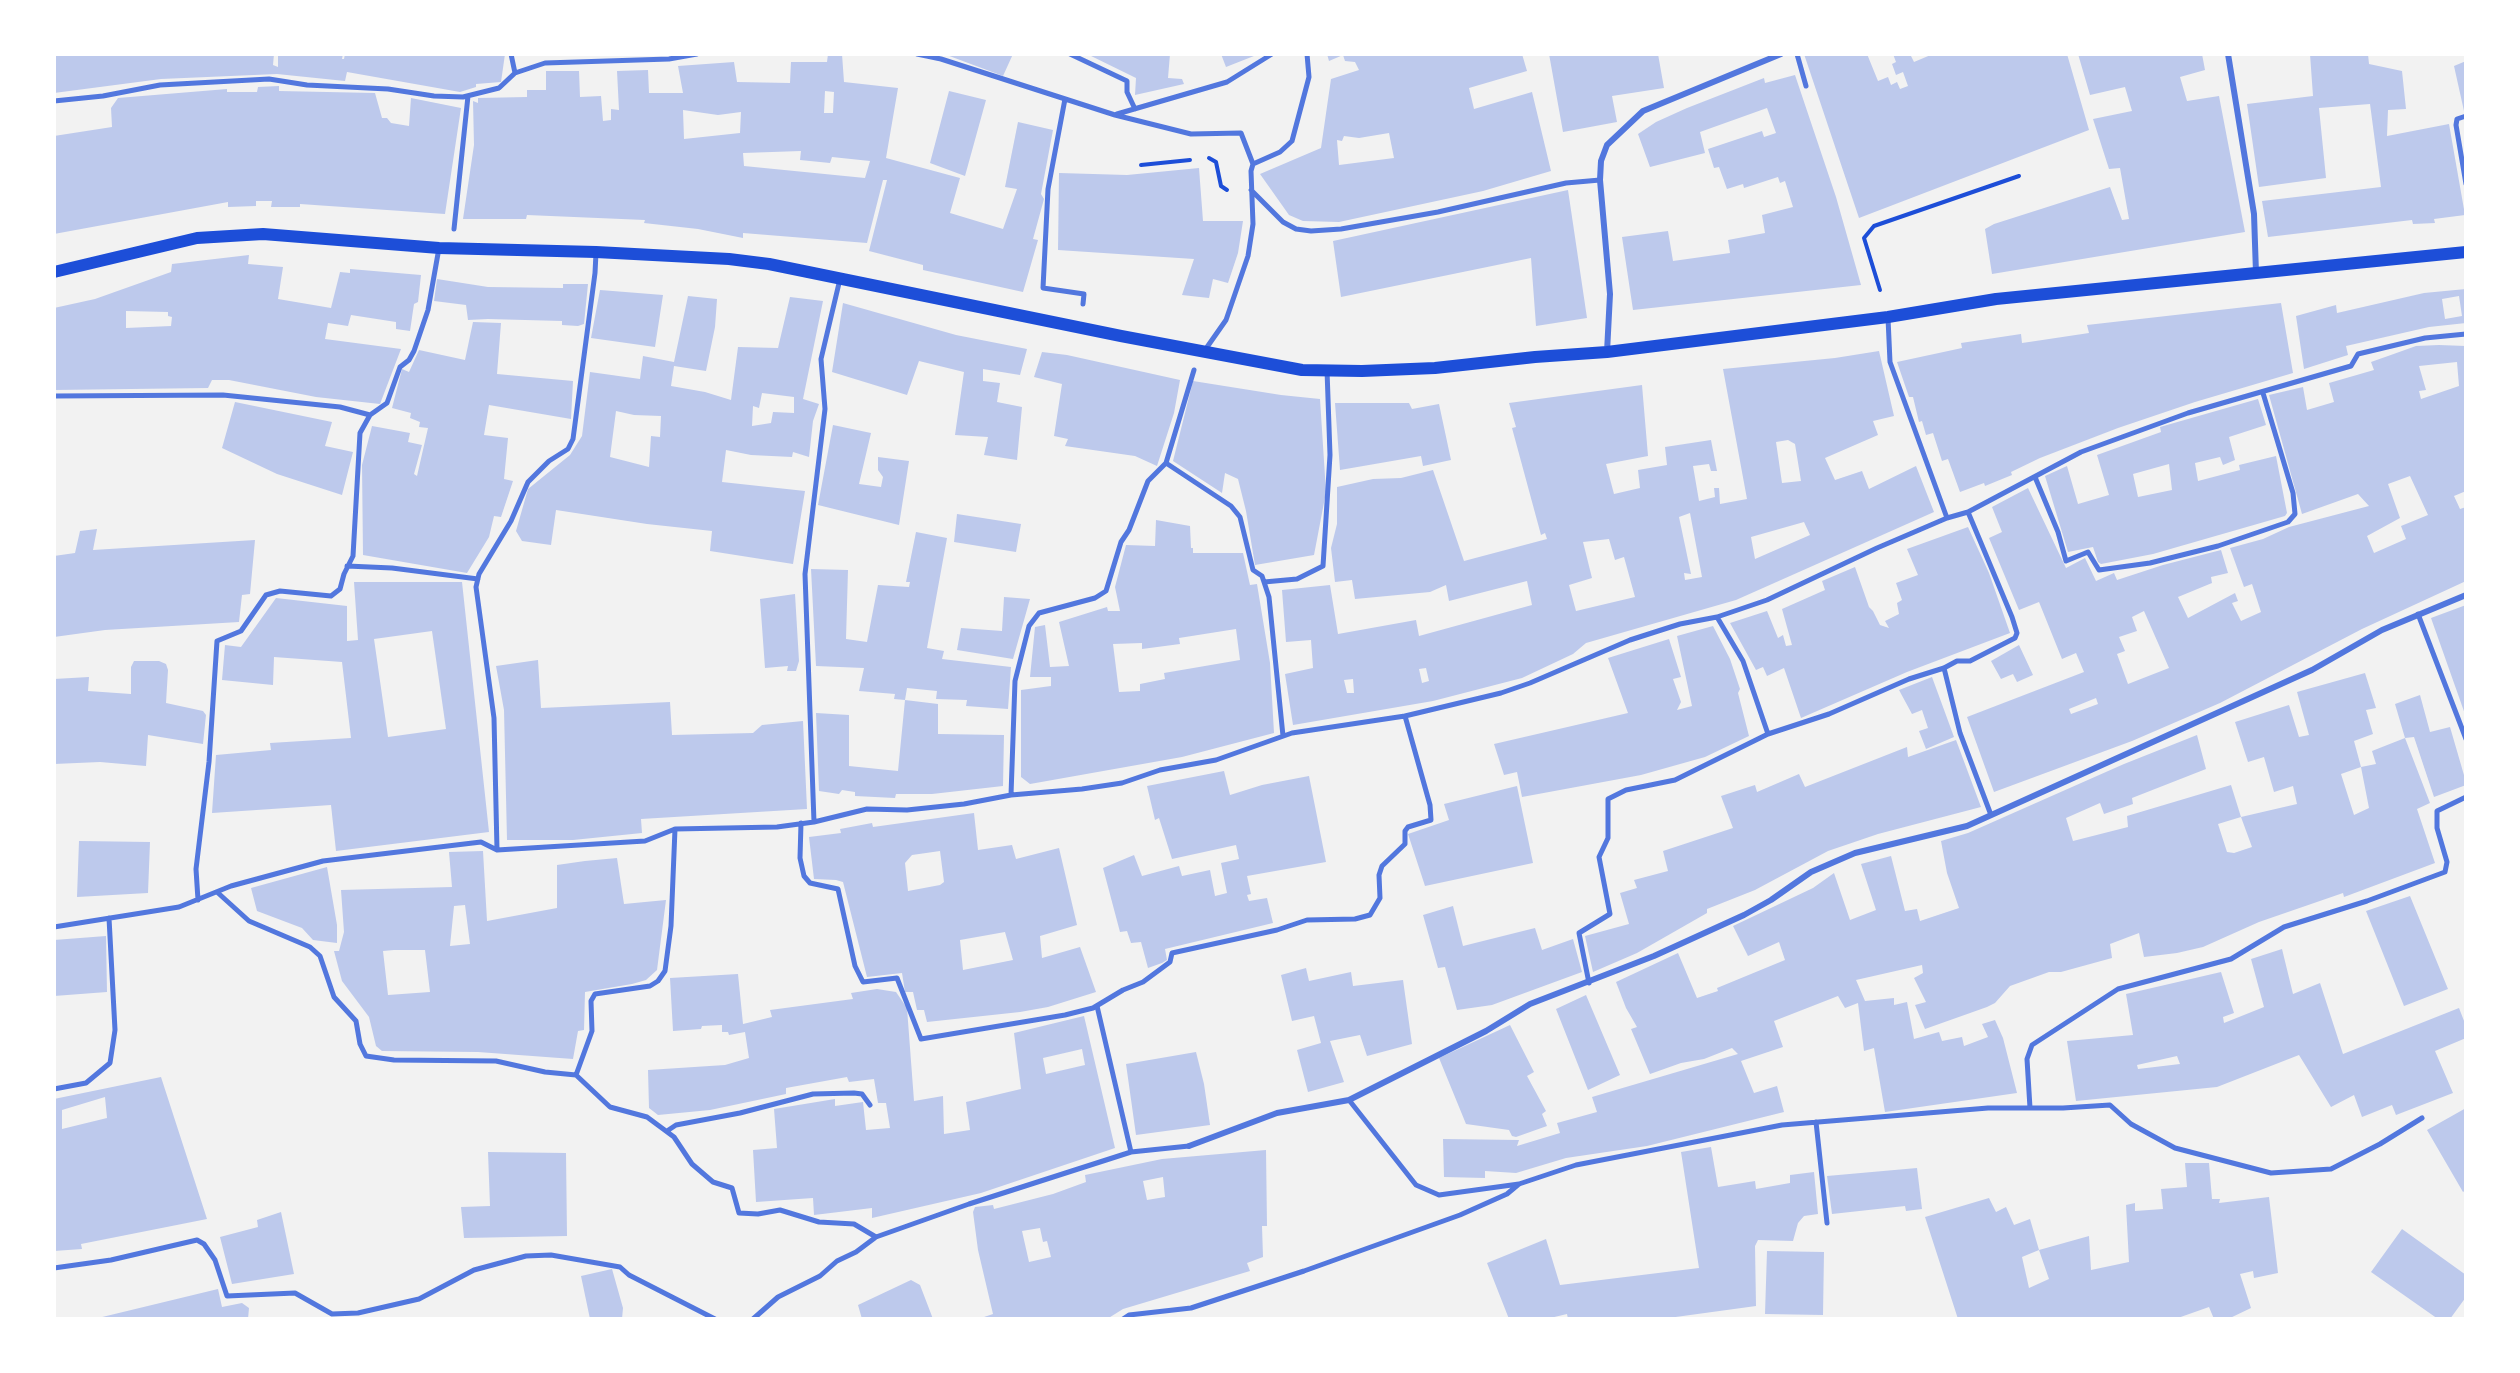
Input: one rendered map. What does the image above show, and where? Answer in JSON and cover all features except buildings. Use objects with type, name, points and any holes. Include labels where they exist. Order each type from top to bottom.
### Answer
[{"type":"main road","points":[[54,272],[197,238],[263,234],[439,248],[596,252],[729,259],[769,264],[1121,336],[1302,370],[1328,370],[1435,368],[1607,352],[1888,316],[1996,299],[2466,252]]},
{"type":"street","points":[[511,54],[515,73]]},
{"type":"street","points":[[54,101],[103,96],[160,85],[269,79],[307,85],[388,89],[434,96],[468,96],[500,88],[515,73],[545,63],[669,59],[697,54]]},
{"type":"street","points":[[917,54],[941,59],[1115,115],[1191,134],[1241,133],[1253,164],[1251,171],[1253,224],[1248,256],[1226,320],[1205,350]]},
{"type":"street","points":[[1070,54],[1127,81],[1127,92],[1135,109]]},
{"type":"street","points":[[1253,164],[1280,152],[1292,141],[1309,77],[1308,54]]},
{"type":"street","points":[[1607,352],[1610,294],[1600,180],[1601,161],[1607,145],[1643,111],[1781,54]]},
{"type":"street","points":[[1797,54],[1806,86]]},
{"type":"street","points":[[2228,54],[2254,214],[2256,273]]},
{"type":"street","points":[[1115,115],[1227,82],[1270,55]]},
{"type":"street","points":[[454,229],[468,96]]},
{"type":"street","points":[[1065,99],[1048,189],[1043,288],[1084,294],[1083,304]]},
{"type":"street","points":[[2466,116],[2457,119],[2456,125],[2466,184]]},
{"type":"street","points":[[1251,190],[1283,222],[1296,229],[1311,231],[1341,229],[1438,212],[1566,183],[1600,180]]},
{"type":"street","points":[[198,900],[196,869],[209,762],[217,641],[241,631],[266,595],[280,591],[331,596],[340,589],[347,566],[353,556],[360,433],[370,414],[387,403],[400,366],[409,360],[414,351],[428,310],[439,248]]},
{"type":"street","points":[[497,850],[494,718],[477,603],[478,579],[486,561],[511,521],[528,482],[549,461],[568,449],[573,439],[596,273],[596,252]]},
{"type":"street","points":[[814,822],[814,762],[805,574],[825,409],[821,359],[840,278]]},
{"type":"street","points":[[1888,316],[1890,362],[1947,518]]},
{"type":"street","points":[[54,927],[179,907],[217,892],[323,861],[481,842],[497,850],[645,841],[675,829],[754,827],[814,822],[867,809],[907,810],[964,804],[1011,795],[1122,783],[1160,771],[1216,760],[1283,736],[1405,716],[1501,693],[1630,640],[1680,624],[1717,617],[1767,600],[1868,552],[1947,518],[1968,512],[2081,452],[2188,413],[2351,366],[2358,354],[2425,338],[2466,334]]},
{"type":"street","points":[[1011,795],[1016,681],[1029,626],[1039,613],[1095,598],[1106,591],[1121,542],[1129,530],[1148,481],[1166,463],[1194,370]]},
{"type":"street","points":[[1264,582],[1297,579],[1323,566],[1330,455],[1328,370]]},
{"type":"street","points":[[2035,477],[2058,532],[2066,561],[2088,552],[2099,570],[2150,563],[2218,546],[2288,522],[2295,514],[2293,494],[2263,393]]},
{"type":"street","points":[[54,396],[223,395],[339,407],[370,414]]},
{"type":"street","points":[[1166,463],[1231,506],[1240,517],[1253,570],[1262,576],[1269,597],[1283,736]]},
{"type":"street","points":[[1589,983],[1579,933],[1610,914],[1599,856],[1608,838],[1608,799],[1626,790],[1675,780],[1768,734],[1829,714],[1957,661],[1970,661],[2016,638],[2017,633],[1989,559],[1968,512]]},
{"type":"street","points":[[347,566],[392,568],[478,579]]},
{"type":"street","points":[[753,1319],[778,1298],[820,1276],[837,1261],[856,1252],[876,1237],[969,1204],[1131,1152],[1189,1146],[1277,1113],[1349,1100],[1486,1030],[1530,1004],[1589,983],[1697,938],[1744,915],[1771,900],[1811,872],[1855,853],[1967,826],[2312,670],[2382,630],[2466,595]]},
{"type":"street","points":[[2418,614],[2466,739]]},
{"type":"street","points":[[1717,617],[1743,661],[1768,734]]},
{"type":"street","points":[[1944,668],[1960,734],[1991,815]]},
{"type":"street","points":[[801,823],[800,858],[804,876],[810,883],[838,889],[855,966],[863,982],[897,978],[921,1039],[1065,1016],[1097,1006],[1123,990],[1143,982],[1170,962],[1172,953],[1188,947],[1217,944],[1277,930],[1307,920],[1354,919],[1371,915],[1380,898],[1379,875],[1382,866],[1405,844],[1404,831],[1408,827],[1431,820],[1430,805],[1405,716]]},
{"type":"street","points":[[2030,1108],[2026,1059],[2032,1045],[2118,989],[2231,959],[2284,927],[2367,902],[2445,872],[2447,862],[2437,828],[2437,812],[2466,797]]},
{"type":"street","points":[[576,1075],[592,1031],[591,1001],[595,994],[650,986],[658,981],[665,971],[671,926],[675,829]]},
{"type":"street","points":[[217,892],[249,921],[310,947],[320,956],[334,997],[356,1021],[360,1044],[366,1056],[394,1060],[496,1061],[544,1072],[576,1075],[610,1107],[647,1117],[667,1131],[674,1137],[692,1164],[713,1182],[732,1188],[739,1213],[758,1214],[780,1210],[819,1222],[854,1224],[876,1237]]},
{"type":"street","points":[[54,1089],[86,1083],[110,1063],[115,1030],[109,918]]},
{"type":"street","points":[[1097,1006],[1131,1152]]},
{"type":"street","points":[[667,1131],[676,1125],[740,1113],[813,1094],[862,1094],[870,1105]]},
{"type":"street","points":[[1349,1100],[1416,1185],[1439,1195],[1519,1184],[1576,1165],[1782,1125],[1988,1108],[2110,1105],[2132,1125],[2175,1148],[2271,1173],[2331,1169],[2380,1144],[2422,1118]]},
{"type":"street","points":[[1816,1122],[1827,1223]]},
{"type":"street","points":[[1123,1319],[1129,1315],[1191,1308],[1304,1272],[1460,1215],[1507,1194],[1519,1184]]},
{"type":"street","points":[[54,1268],[111,1260],[197,1239],[204,1244],[215,1260],[228,1296],[295,1293],[332,1314],[358,1313],[419,1299],[474,1270],[526,1256],[551,1255],[620,1267],[629,1275],[715,1319]]},
{"type":"path","points":[[1202,159],[1209,158],[1216,162],[1224,190],[1251,190]]},
{"type":"path","points":[[1141,165],[1195,159]]},
{"type":"path","points":[[1888,316],[1864,238],[1867,232],[1874,226],[2019,176]]}]
